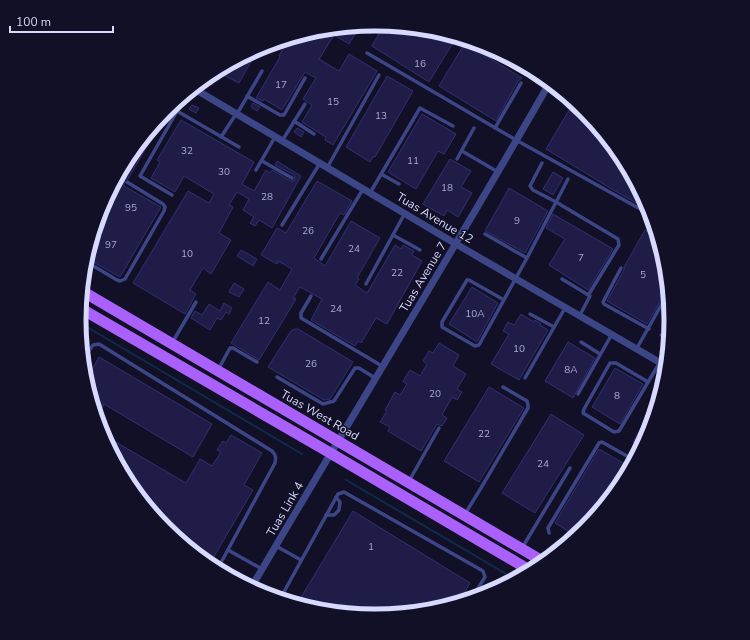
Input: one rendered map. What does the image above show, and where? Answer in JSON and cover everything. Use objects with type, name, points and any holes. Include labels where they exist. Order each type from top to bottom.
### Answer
[{"type":"main road","name":"Tuas West Road","points":[[87,294],[538,558]]},
{"type":"main road","points":[[86,312],[524,567]]},
{"type":"street","name":"Tuas Avenue 7","points":[[338,441],[456,244],[547,88]]},
{"type":"street","name":"Tuas Avenue 12","points":[[199,91],[456,244],[661,363]]},
{"type":"street","name":"Tuas Link 4","points":[[254,582],[338,441]]},
{"type":"lane","points":[[367,53],[516,140],[642,210]]},
{"type":"lane","points":[[221,137],[248,96],[262,71]]},
{"type":"lane","points":[[327,168],[380,75]]},
{"type":"lane","points":[[248,96],[280,115],[284,115],[305,78]]},
{"type":"lane","points":[[496,128],[521,83]]},
{"type":"lane","points":[[256,170],[294,121],[305,104]]},
{"type":"lane","points":[[370,193],[420,108],[453,126]]},
{"type":"lane","points":[[172,195],[140,176],[177,111],[239,147]]},
{"type":"lane","points":[[294,121],[314,134]]},
{"type":"lane","points":[[457,159],[474,128]]},
{"type":"lane","points":[[462,151],[498,172]]},
{"type":"lane","points":[[262,161],[292,178]]},
{"type":"lane","points":[[282,225],[320,163]]},
{"type":"lane","points":[[542,163],[530,186],[532,190],[556,202],[618,239],[619,245],[589,294],[590,297],[580,315]]},
{"type":"lane","points":[[381,174],[399,184]]},
{"type":"lane","points":[[504,300],[467,280],[442,322],[442,325],[475,346],[478,346],[504,300],[515,278],[527,258],[568,179]]},
{"type":"lane","points":[[92,265],[117,280],[123,280],[164,211],[163,204],[127,182]]},
{"type":"lane","points":[[321,259],[363,189]]},
{"type":"lane","points":[[366,284],[404,213]]},
{"type":"lane","points":[[485,234],[527,258]]},
{"type":"lane","points":[[392,235],[420,250]]},
{"type":"lane","points":[[621,268],[602,302],[649,329]]},
{"type":"lane","points":[[562,279],[589,294]]},
{"type":"lane","points":[[311,296],[301,313],[301,318],[382,366]]},
{"type":"lane","points":[[172,344],[196,302]]},
{"type":"lane","points":[[637,348],[663,302]]},
{"type":"lane","points":[[525,378],[566,307]]},
{"type":"lane","points":[[530,314],[554,328]]},
{"type":"lane","points":[[578,394],[612,334]]},
{"type":"lane","points":[[581,342],[600,354]]},
{"type":"lane","points":[[88,352],[93,345],[99,344],[272,451],[276,458],[275,463],[220,564]]},
{"type":"lane","points":[[217,371],[230,348],[233,348],[257,362]]},
{"type":"lane","points":[[648,382],[616,363],[610,363],[583,413],[614,432],[617,432],[648,382],[660,368]]},
{"type":"lane","points":[[277,377],[323,404],[334,401],[356,368],[359,368],[375,378]]},
{"type":"lane","points":[[464,515],[528,408],[526,401],[502,387]]},
{"type":"lane","points":[[408,482],[439,428]]},
{"type":"lane","points":[[548,533],[548,528],[599,443],[602,442],[629,457]]},
{"type":"lane","points":[[522,548],[570,468]]},
{"type":"lane","points":[[283,594],[336,497],[340,493],[344,492],[483,571],[485,577],[477,591]]},
{"type":"lane","points":[[326,515],[334,515],[339,510],[340,502],[336,497]]},
{"type":"lane","points":[[276,546],[302,560]]},
{"type":"lane","points":[[228,550],[262,569]]},
{"type":"building","points":[[380,31],[413,33],[454,42],[429,82],[372,46]]},
{"type":"building","points":[[356,32],[349,44],[334,35],[319,59],[339,71],[349,54],[377,71],[333,145],[325,140],[326,137],[302,122],[312,105],[303,99],[316,78],[305,72],[282,110],[264,99],[263,101],[256,98],[280,57],[279,56],[285,45],[337,33]]},
{"type":"building","points":[[464,45],[473,48],[522,78],[518,81],[496,121],[439,86]]},
{"type":"building","points":[[253,58],[239,83],[223,75]]},
{"type":"building","points":[[387,76],[413,91],[375,157],[374,156],[370,162],[346,147]]},
{"type":"building","points":[[215,79],[212,85],[209,83]]},
{"type":"building","points":[[253,103],[260,107],[257,111],[251,107]]},
{"type":"building","points":[[192,105],[199,108],[196,113],[189,109]]},
{"type":"building","points":[[571,108],[592,129],[615,159],[640,205],[615,191],[546,149]]},
{"type":"building","points":[[422,114],[456,134],[444,154],[438,151],[416,189],[388,172]]},
{"type":"building","points":[[181,120],[254,162],[242,184],[254,191],[266,170],[270,173],[272,170],[291,181],[295,180],[294,175],[275,165],[277,161],[301,176],[272,228],[259,220],[255,226],[250,223],[254,217],[243,210],[249,199],[237,192],[229,205],[233,207],[219,233],[231,240],[211,274],[203,268],[190,290],[196,294],[185,314],[133,283],[188,191],[209,203],[214,194],[184,176],[175,192],[151,178],[160,162],[157,160]]},
{"type":"building","points":[[297,128],[304,132],[301,137],[294,132]]},
{"type":"building","points":[[154,134],[128,179],[125,179],[124,186],[161,207],[120,277],[92,262],[101,227],[108,209],[121,182],[124,181],[124,178],[135,159]]},
{"type":"building","points":[[450,159],[471,171],[461,187],[472,193],[458,217],[447,210],[444,216],[423,204]]},
{"type":"building","points":[[553,172],[563,178],[553,195],[543,189]]},
{"type":"building","points":[[317,181],[352,201],[344,215],[340,213],[314,258],[325,266],[351,221],[380,238],[357,278],[359,279],[355,285],[367,293],[395,245],[401,249],[403,245],[414,251],[412,255],[422,261],[387,324],[376,318],[361,343],[358,341],[355,346],[311,320],[322,299],[300,287],[293,298],[296,299],[259,360],[231,343],[268,282],[280,290],[292,269],[278,261],[277,264],[261,255],[277,228],[286,233]]},
{"type":"building","points":[[509,188],[548,211],[525,253],[485,231]]},
{"type":"building","points":[[553,214],[613,249],[588,290],[549,265],[565,239],[546,228]]},
{"type":"building","points":[[645,230],[651,234],[662,282],[663,297],[647,324],[607,301],[624,270],[624,267]]},
{"type":"building","points":[[241,250],[257,259],[253,266],[237,256]]},
{"type":"building","points":[[234,283],[244,289],[239,297],[229,292]]},
{"type":"building","points":[[472,287],[498,303],[477,342],[449,324]]},
{"type":"building","points":[[224,303],[232,308],[229,314],[226,312],[221,320],[217,318],[210,330],[191,318],[195,311],[202,315],[209,304],[220,311]]},
{"type":"building","points":[[521,314],[534,322],[535,320],[548,330],[519,380],[491,364],[509,334],[503,331],[508,322],[514,325]]},
{"type":"building","points":[[298,329],[353,362],[330,399],[324,400],[268,367],[291,331]]},
{"type":"building","points":[[568,342],[595,358],[573,398],[545,381]]},
{"type":"building","points":[[439,343],[459,355],[453,366],[466,374],[457,389],[462,392],[457,400],[452,397],[442,415],[447,418],[442,426],[437,424],[421,451],[388,431],[390,427],[380,422],[387,411],[385,410],[395,392],[400,395],[407,384],[403,381],[410,370],[420,376],[427,364],[423,361],[429,351],[433,353]]},
{"type":"building","points":[[99,357],[212,424],[193,457],[104,404],[100,411],[91,372]]},
{"type":"building","points":[[615,368],[643,384],[620,424],[592,407]]},
{"type":"building","points":[[489,387],[524,408],[479,482],[444,461]]},
{"type":"building","points":[[551,414],[584,435],[535,513],[502,493]]},
{"type":"building","points":[[647,417],[636,444],[633,442]]},
{"type":"building","points":[[231,435],[262,453],[244,485],[253,490],[213,559],[184,537],[158,511],[135,481],[112,440],[186,483],[200,459],[212,466],[221,452],[217,450],[223,441],[226,443]]},
{"type":"building","points":[[599,449],[625,464],[615,481],[592,511],[570,533],[555,523]]},
{"type":"building","points":[[353,511],[470,583],[463,595],[413,607],[375,609],[337,607],[300,599]]},
{"type":"waterway","points":[[87,327],[302,454]]},
{"type":"waterway","points":[[346,480],[509,576]]}]
